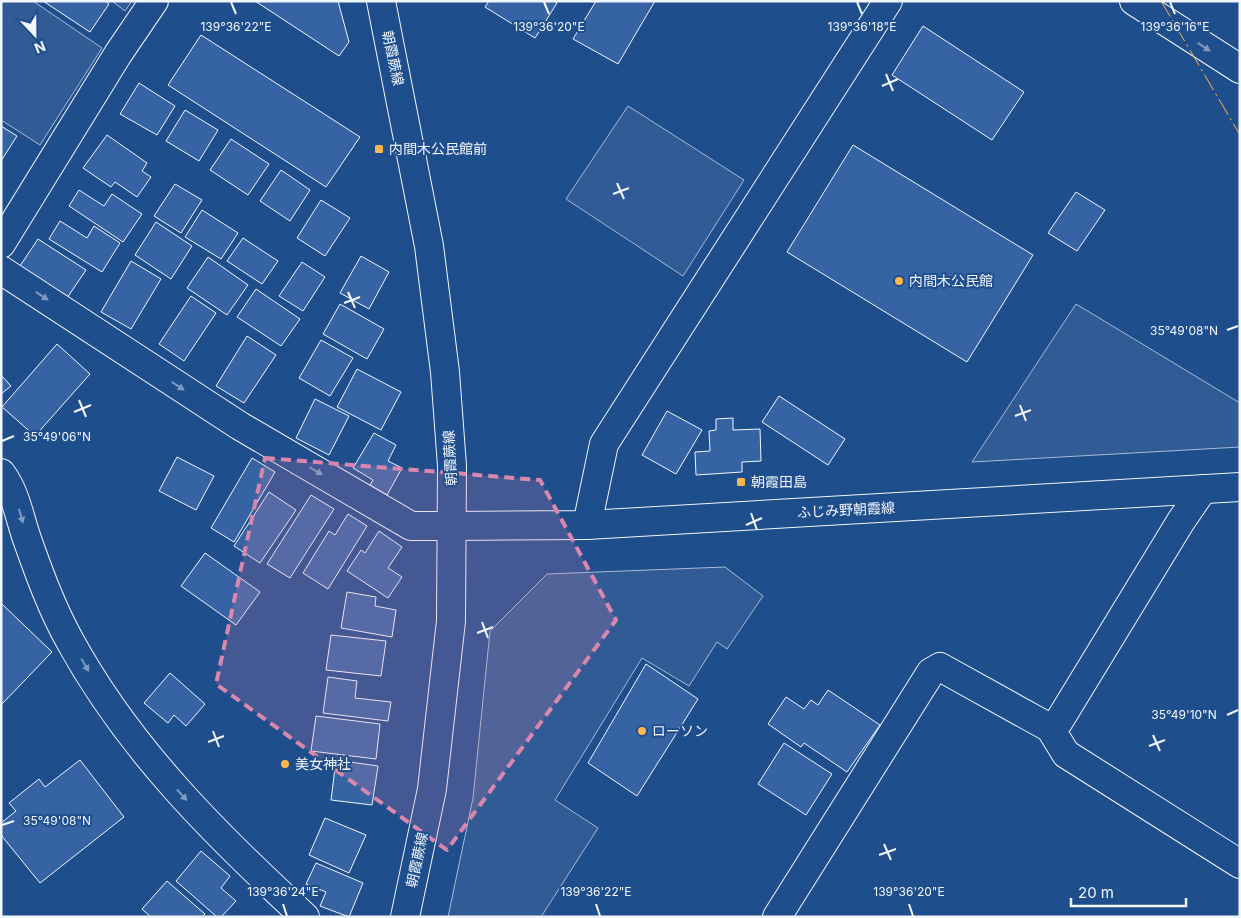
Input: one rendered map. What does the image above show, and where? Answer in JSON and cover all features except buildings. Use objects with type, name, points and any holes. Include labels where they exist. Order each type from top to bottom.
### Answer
[{"type":"street","points":[[1,244],[118,54],[154,1]]},
{"type":"street","name":"朝霞蕨線","points":[[381,1],[415,170],[439,313],[446,372],[453,526],[451,621],[432,789],[405,917]]},
{"type":"street","points":[[587,525],[604,444],[888,1]]},
{"type":"street","points":[[1134,1],[1240,69]]},
{"type":"street","name":"ふじみ野朝霞線","points":[[1,270],[240,426],[411,526],[587,525],[1240,487]]},
{"type":"street","points":[[1,473],[11,486],[27,537],[55,610],[69,640],[112,708],[154,765],[232,849],[305,917]]},
{"type":"street","points":[[1050,728],[1059,721],[1181,521],[1203,490]]},
{"type":"street","points":[[777,917],[931,672],[940,667],[1050,728],[1066,754],[1240,864]]},
{"type":"highlighted area","points":[[265,458],[540,480],[616,620],[447,850],[216,684]]},
{"type":"shaded area","points":[[1,1],[33,1],[102,48],[40,145],[1,120]]},
{"type":"shaded area","points":[[112,1],[132,1],[125,11]]},
{"type":"shaded area","points":[[628,106],[744,180],[683,276],[566,199]]},
{"type":"shaded area","points":[[1076,304],[1240,403],[1240,447],[972,462]]},
{"type":"shaded area","points":[[725,567],[763,596],[727,649],[717,642],[689,686],[642,658],[555,800],[598,828],[541,917],[448,917],[473,798],[490,631],[547,574]]},
{"type":"power","points":[[1161,1],[1240,135]]},
{"type":"place","name":"内間木公民館前","points":[[379,149]]},
{"type":"place","name":"内間木公民館","points":[[899,281]]},
{"type":"place","name":"朝霞田島","points":[[741,482]]},
{"type":"place","name":"ローソン","points":[[642,731]]},
{"type":"place","name":"美女神社","points":[[285,764]]}]
